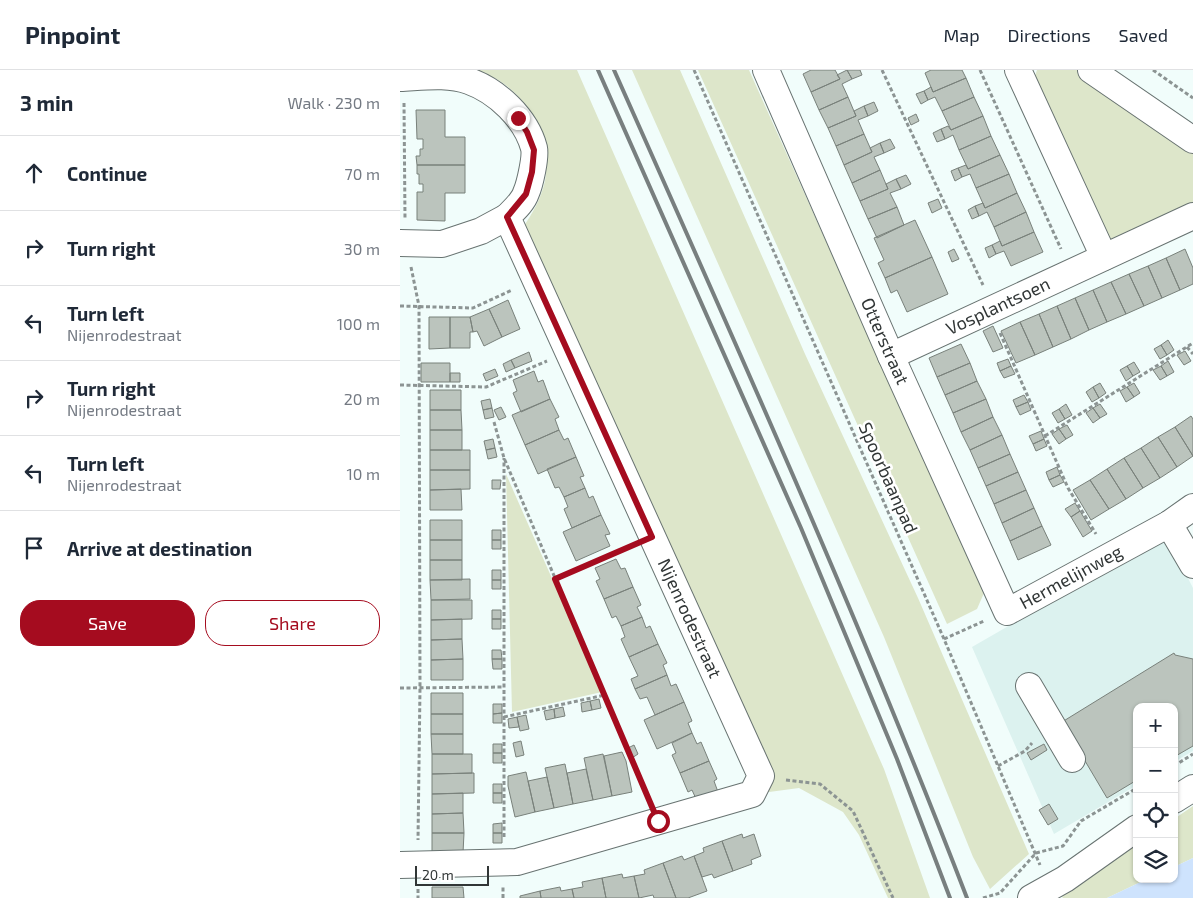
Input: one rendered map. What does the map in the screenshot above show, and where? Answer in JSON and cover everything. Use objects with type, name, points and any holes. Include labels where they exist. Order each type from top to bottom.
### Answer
[{"type":"street","name":"Otterstraat","points":[[766,70],[891,356],[1008,612]]},
{"type":"street","points":[[1018,70],[1104,257]]},
{"type":"street","points":[[1091,70],[1193,140]]},
{"type":"street","points":[[402,78],[445,77],[468,80],[489,91],[518,118],[527,132],[534,150],[532,172],[526,194],[507,217],[480,231],[442,244],[403,243]]},
{"type":"street","name":"Vosplantsoen","points":[[891,356],[1193,216]]},
{"type":"street","name":"Nijenrodestraat","points":[[507,217],[759,779]]},
{"type":"street","name":"Hermelijnweg","points":[[1008,612],[1169,524],[1193,507]]},
{"type":"street","points":[[1169,524],[1193,565]]},
{"type":"street","points":[[1029,686],[1072,759]]},
{"type":"street","points":[[409,864],[517,862],[752,794],[759,779]]},
{"type":"street","points":[[1178,797],[1193,788]]},
{"type":"street","points":[[1040,893],[1133,831]]},
{"type":"path","name":"Spoorbaanpad","points":[[694,70],[944,638],[1036,853],[1040,893]]},
{"type":"path","points":[[882,70],[992,309],[1068,488],[1109,556]]},
{"type":"path","points":[[980,70],[1072,272]]},
{"type":"path","points":[[1153,70],[1193,98]]},
{"type":"path","points":[[402,78],[403,243],[419,306],[420,688],[409,864],[418,898]]},
{"type":"path","points":[[400,306],[473,308],[536,280]]},
{"type":"path","points":[[1045,436],[1193,343]]},
{"type":"path","points":[[1187,347],[1193,354]]},
{"type":"path","points":[[400,385],[486,387],[568,352]]},
{"type":"path","points":[[494,422],[504,458],[658,821]]},
{"type":"path","points":[[503,898],[504,458]]},
{"type":"path","points":[[555,579],[652,537]]},
{"type":"path","name":"Hermelijnweg","points":[[944,638],[1008,612]]},
{"type":"path","points":[[400,688],[504,687]]},
{"type":"path","points":[[504,717],[605,695]]},
{"type":"path","points":[[998,766],[1025,751],[1050,721]]},
{"type":"path","points":[[1178,763],[1193,754]]},
{"type":"path","points":[[759,779],[780,779],[820,784],[852,812],[893,898]]},
{"type":"path","points":[[983,898],[1000,893],[1036,853],[1064,846],[1081,821],[1133,790]]},
{"type":"shaded area","points":[[1166,535],[1193,588],[1193,751],[1178,760],[1178,703],[1133,703],[1133,787],[1054,834],[972,647]]},
{"type":"green space","points":[[449,70],[577,70],[884,769],[930,898],[888,898],[859,835],[843,812],[799,788],[769,792],[522,229],[536,206],[545,181],[544,146],[539,129],[531,113],[507,86],[492,77],[476,71]]},
{"type":"green space","points":[[632,70],[680,70],[805,354],[918,598],[1029,854],[990,889],[973,857],[884,637]]},
{"type":"green space","points":[[698,70],[749,70],[984,593],[977,609],[947,624]]},
{"type":"green space","points":[[1037,70],[1078,70],[1193,151],[1193,204],[1112,240],[1104,237],[1035,76]]},
{"type":"green space","points":[[506,474],[602,692],[512,712]]},
{"type":"green space","points":[[1193,806],[1193,858],[1178,865],[1178,838],[1178,816]]},
{"type":"green space","points":[[1133,846],[1133,883],[1139,883],[1107,898],[1063,898],[1060,894]]},
{"type":"water","points":[[1193,858],[1193,898],[1107,898],[1139,883],[1178,883],[1178,865]]},
{"type":"building","points":[[811,70],[835,70],[840,79],[811,92],[803,74]]},
{"type":"building","points":[[847,70],[860,70],[862,75],[852,79]]},
{"type":"building","points":[[847,70],[852,79],[842,84],[848,97],[819,110],[811,92],[840,79],[837,75]]},
{"type":"building","points":[[931,70],[962,70],[966,78],[933,92],[925,73]]},
{"type":"building","points":[[966,78],[974,97],[942,111],[935,97],[928,100],[924,91],[931,87],[933,92]]},
{"type":"building","points":[[924,91],[928,100],[921,104],[916,94]]},
{"type":"building","points":[[848,97],[856,116],[828,128],[819,110]]},
{"type":"building","points":[[974,97],[983,116],[951,130],[942,111]]},
{"type":"building","points":[[874,102],[878,111],[868,116],[864,106]]},
{"type":"building","points":[[864,106],[868,116],[858,120],[864,134],[836,146],[828,128],[856,116],[854,111]]},
{"type":"building","points":[[416,110],[445,110],[445,137],[465,137],[465,165],[417,165],[416,156],[420,156],[420,149],[423,149],[423,139],[417,139]]},
{"type":"building","points":[[916,114],[919,121],[911,125],[908,118]]},
{"type":"building","points":[[983,116],[991,136],[959,150],[953,135],[945,139],[941,129],[948,126],[951,130]]},
{"type":"building","points":[[941,129],[945,139],[937,142],[933,133]]},
{"type":"building","points":[[864,134],[872,152],[844,165],[836,146]]},
{"type":"building","points":[[991,136],[1000,155],[968,169],[959,150]]},
{"type":"building","points":[[890,139],[895,148],[884,153],[880,143]]},
{"type":"building","points":[[880,143],[884,153],[874,157],[880,170],[852,183],[844,165],[872,152],[870,148]]},
{"type":"building","points":[[1000,155],[1009,174],[976,188],[970,174],[962,177],[958,168],[966,165],[968,169]]},
{"type":"building","points":[[417,165],[465,165],[465,193],[445,193],[445,221],[417,220],[417,192],[423,192],[423,184],[419,184]]},
{"type":"building","points":[[958,168],[962,177],[955,181],[951,171]]},
{"type":"building","points":[[880,170],[888,189],[860,201],[852,183]]},
{"type":"building","points":[[1009,174],[1017,193],[985,208],[976,188]]},
{"type":"building","points":[[906,175],[911,184],[901,189],[896,179]]},
{"type":"building","points":[[896,179],[901,189],[890,193],[897,207],[868,219],[860,201],[888,189],[886,184]]},
{"type":"building","points":[[1017,193],[1026,212],[994,227],[987,212],[979,216],[975,206],[983,203],[985,208]]},
{"type":"building","points":[[938,199],[942,208],[932,213],[928,203]]},
{"type":"building","points":[[975,206],[979,216],[972,219],[968,210]]},
{"type":"building","points":[[897,207],[904,225],[877,238],[868,219]]},
{"type":"building","points":[[1026,212],[1034,232],[1002,246],[994,227]]},
{"type":"building","points":[[915,220],[932,257],[885,278],[878,263],[884,260],[874,238]]},
{"type":"building","points":[[1034,232],[1043,252],[1011,266],[1004,251],[996,254],[992,245],[1000,241],[1002,246]]},
{"type":"building","points":[[992,245],[996,254],[989,258],[985,248]]},
{"type":"building","points":[[954,249],[959,259],[952,262],[948,252]]},
{"type":"building","points":[[1185,249],[1193,268],[1193,284],[1180,290],[1166,258]]},
{"type":"building","points":[[932,257],[948,294],[907,312],[897,290],[891,293],[885,278]]},
{"type":"building","points":[[1166,258],[1180,290],[1162,298],[1148,266]]},
{"type":"building","points":[[1148,266],[1162,298],[1144,306],[1129,274]]},
{"type":"building","points":[[1129,274],[1144,306],[1126,314],[1111,282]]},
{"type":"building","points":[[1111,282],[1126,314],[1107,322],[1093,290]]},
{"type":"building","points":[[1093,290],[1107,322],[1089,330],[1075,298]]},
{"type":"building","points":[[1075,298],[1089,330],[1071,339],[1057,306]]},
{"type":"building","points":[[508,300],[520,329],[502,337],[489,309]]},
{"type":"building","points":[[1057,306],[1071,339],[1053,347],[1039,314]]},
{"type":"building","points":[[489,309],[502,337],[484,346],[477,331],[473,332],[470,317]]},
{"type":"building","points":[[1039,314],[1053,347],[1035,355],[1020,322]]},
{"type":"building","points":[[429,317],[450,317],[450,348],[429,349]]},
{"type":"building","points":[[450,317],[470,317],[473,332],[470,332],[470,348],[450,348]]},
{"type":"building","points":[[1020,322],[1035,355],[1016,363],[1001,331]]},
{"type":"building","points":[[993,326],[1003,348],[993,352],[983,331]]},
{"type":"building","points":[[1168,340],[1174,350],[1167,355],[1161,345]]},
{"type":"building","points":[[961,344],[970,363],[937,377],[929,358]]},
{"type":"building","points":[[1161,345],[1167,355],[1160,359],[1154,349]]},
{"type":"building","points":[[1185,351],[1191,361],[1184,365],[1177,355]]},
{"type":"building","points":[[529,352],[532,361],[515,368],[511,360]]},
{"type":"building","points":[[1008,359],[1011,366],[1000,371],[997,363]]},
{"type":"building","points":[[511,360],[515,368],[506,372],[503,364]]},
{"type":"building","points":[[1168,361],[1174,372],[1167,376],[1161,366]]},
{"type":"building","points":[[1134,362],[1140,372],[1133,376],[1127,366]]},
{"type":"building","points":[[421,363],[450,363],[450,382],[421,382]]},
{"type":"building","points":[[970,363],[977,381],[945,395],[937,377]]},
{"type":"building","points":[[1011,366],[1015,374],[1004,378],[1000,371]]},
{"type":"building","points":[[1127,366],[1133,376],[1126,381],[1120,370]]},
{"type":"building","points":[[1161,366],[1167,376],[1160,380],[1153,370]]},
{"type":"building","points":[[495,369],[498,376],[486,381],[483,374]]},
{"type":"building","points":[[534,371],[538,382],[543,380],[550,399],[521,412],[513,393],[517,391],[513,380]]},
{"type":"building","points":[[450,373],[460,373],[460,382],[450,382]]},
{"type":"building","points":[[977,381],[986,399],[953,413],[945,395]]},
{"type":"building","points":[[1100,383],[1106,393],[1099,398],[1093,387]]},
{"type":"building","points":[[1134,383],[1140,393],[1134,397],[1127,387]]},
{"type":"building","points":[[1093,387],[1099,398],[1092,402],[1086,392]]},
{"type":"building","points":[[1127,387],[1134,397],[1126,402],[1120,391]]},
{"type":"building","points":[[430,390],[461,390],[461,410],[430,410]]},
{"type":"building","points":[[1024,395],[1028,402],[1016,407],[1013,400]]},
{"type":"building","points":[[490,399],[492,408],[483,410],[481,401]]},
{"type":"building","points":[[550,399],[559,417],[555,419],[559,430],[525,445],[512,415]]},
{"type":"building","points":[[986,399],[993,417],[961,432],[953,413]]},
{"type":"building","points":[[1028,402],[1031,410],[1020,415],[1016,407]]},
{"type":"building","points":[[1066,404],[1072,415],[1065,419],[1059,409]]},
{"type":"building","points":[[1100,404],[1107,414],[1100,418],[1093,408]]},
{"type":"building","points":[[501,407],[506,417],[499,420],[494,410]]},
{"type":"building","points":[[492,408],[494,417],[485,419],[483,410]]},
{"type":"building","points":[[1093,408],[1100,418],[1093,423],[1086,413]]},
{"type":"building","points":[[1059,409],[1065,419],[1058,423],[1052,413]]},
{"type":"building","points":[[430,410],[461,410],[462,430],[430,430]]},
{"type":"building","points":[[1191,416],[1193,419],[1193,456],[1175,427]]},
{"type":"building","points":[[993,417],[1002,435],[970,450],[961,432]]},
{"type":"building","points":[[1067,425],[1073,435],[1066,439],[1059,429]]},
{"type":"building","points":[[1175,427],[1193,456],[1177,467],[1158,437]]},
{"type":"building","points":[[1059,429],[1066,439],[1059,444],[1052,434]]},
{"type":"building","points":[[430,430],[462,430],[462,450],[430,450]]},
{"type":"building","points":[[559,430],[564,440],[568,438],[576,457],[538,474],[525,445]]},
{"type":"building","points":[[1041,431],[1044,439],[1033,444],[1029,436]]},
{"type":"building","points":[[1002,435],[1010,454],[978,468],[970,450]]},
{"type":"building","points":[[1158,437],[1177,467],[1160,478],[1141,448]]},
{"type":"building","points":[[493,439],[495,448],[486,450],[484,441]]},
{"type":"building","points":[[1044,439],[1047,446],[1036,451],[1033,444]]},
{"type":"building","points":[[495,448],[497,457],[488,459],[486,450]]},
{"type":"building","points":[[1141,448],[1160,478],[1143,488],[1124,458]]},
{"type":"building","points":[[430,450],[470,450],[470,470],[430,470]]},
{"type":"building","points":[[1010,454],[1018,472],[986,486],[978,468]]},
{"type":"building","points":[[576,457],[584,476],[580,477],[585,488],[564,497],[559,487],[555,488],[547,469]]},
{"type":"building","points":[[1124,458],[1143,488],[1126,499],[1107,469]]},
{"type":"building","points":[[1057,467],[1060,475],[1049,480],[1046,472]]},
{"type":"building","points":[[1107,469],[1126,499],[1109,509],[1090,480]]},
{"type":"building","points":[[430,470],[470,470],[470,489],[430,490]]},
{"type":"building","points":[[1018,472],[1026,490],[994,504],[986,486]]},
{"type":"building","points":[[1060,475],[1064,482],[1053,487],[1049,480]]},
{"type":"building","points":[[492,480],[501,480],[500,489],[492,489]]},
{"type":"building","points":[[1090,480],[1109,509],[1091,520],[1073,490]]},
{"type":"building","points":[[585,488],[589,498],[593,496],[601,515],[572,528],[564,509],[568,507],[564,497]]},
{"type":"building","points":[[461,489],[462,510],[430,510],[430,490]]},
{"type":"building","points":[[1026,490],[1034,508],[1002,523],[994,504]]},
{"type":"building","points":[[1075,503],[1080,511],[1071,517],[1065,509]]},
{"type":"building","points":[[1034,508],[1042,526],[1010,541],[1002,523]]},
{"type":"building","points":[[1080,511],[1092,531],[1083,537],[1071,517]]},
{"type":"building","points":[[601,515],[610,534],[605,535],[610,546],[576,561],[563,532]]},
{"type":"building","points":[[430,520],[462,520],[462,540],[430,540]]},
{"type":"building","points":[[1042,526],[1051,545],[1018,560],[1010,541]]},
{"type":"building","points":[[492,530],[501,530],[501,540],[492,540]]},
{"type":"building","points":[[430,540],[462,540],[462,560],[430,560]]},
{"type":"building","points":[[492,540],[501,540],[501,549],[492,549]]},
{"type":"building","points":[[616,559],[621,569],[625,568],[633,587],[604,599],[596,581],[600,579],[595,568]]},
{"type":"building","points":[[430,560],[462,560],[462,580],[430,580]]},
{"type":"building","points":[[492,570],[501,570],[501,580],[492,580]]},
{"type":"building","points":[[470,579],[470,599],[431,600],[430,580]]},
{"type":"building","points":[[492,580],[501,580],[501,589],[492,589]]},
{"type":"building","points":[[633,587],[641,605],[637,607],[642,617],[621,626],[616,616],[612,618],[604,599]]},
{"type":"building","points":[[431,600],[472,600],[472,619],[431,620]]},
{"type":"building","points":[[492,610],[501,610],[501,619],[492,619]]},
{"type":"building","points":[[642,617],[646,628],[650,626],[658,644],[629,657],[621,639],[625,637],[621,626]]},
{"type":"building","points":[[462,619],[462,639],[431,640],[431,620]]},
{"type":"building","points":[[492,619],[501,619],[501,629],[492,629]]},
{"type":"building","points":[[462,639],[463,659],[431,660],[431,640]]},
{"type":"building","points":[[658,644],[667,663],[663,665],[667,675],[635,689],[631,679],[638,676],[629,657]]},
{"type":"building","points":[[492,650],[501,650],[502,659],[492,659]]},
{"type":"building","points":[[1174,653],[1175,655],[1193,659],[1193,746],[1178,755],[1178,703],[1133,703],[1133,782],[1107,798],[1062,722]]},
{"type":"building","points":[[463,659],[463,680],[431,680],[431,660]]},
{"type":"building","points":[[492,659],[502,659],[502,669],[493,669]]},
{"type":"building","points":[[667,675],[671,686],[676,684],[684,702],[655,715],[647,697],[640,699],[635,689]]},
{"type":"building","points":[[431,693],[463,693],[463,714],[431,714]]},
{"type":"building","points":[[599,699],[601,708],[592,710],[590,701]]},
{"type":"building","points":[[590,701],[592,710],[582,712],[581,703]]},
{"type":"building","points":[[684,702],[692,721],[688,723],[692,733],[657,749],[644,720]]},
{"type":"building","points":[[493,704],[502,704],[502,713],[493,714]]},
{"type":"building","points":[[563,707],[565,716],[555,718],[554,709]]},
{"type":"building","points":[[554,709],[555,718],[546,720],[544,711]]},
{"type":"building","points":[[502,713],[502,723],[493,723],[493,714]]},
{"type":"building","points":[[431,714],[463,714],[463,734],[431,734]]},
{"type":"building","points":[[526,715],[529,729],[520,731],[517,717]]},
{"type":"building","points":[[517,717],[519,727],[509,728],[508,719]]},
{"type":"building","points":[[692,733],[697,744],[701,742],[709,761],[680,773],[672,755],[676,753],[672,743]]},
{"type":"building","points":[[431,734],[463,734],[463,754],[432,754]]},
{"type":"building","points":[[521,741],[524,755],[516,757],[513,743]]},
{"type":"building","points":[[493,744],[502,744],[502,753],[493,753]]},
{"type":"building","points":[[1044,744],[1047,750],[1031,760],[1027,753]]},
{"type":"building","points":[[634,745],[638,754],[632,758],[628,748]]},
{"type":"building","points":[[622,752],[626,761],[632,792],[612,796],[604,756]]},
{"type":"building","points":[[493,753],[502,753],[502,763],[493,763]]},
{"type":"building","points":[[432,754],[472,754],[472,773],[432,774]]},
{"type":"building","points":[[603,754],[612,796],[593,800],[584,758]]},
{"type":"building","points":[[709,761],[717,779],[714,781],[718,792],[697,801],[692,790],[688,792],[680,773]]},
{"type":"building","points":[[565,764],[573,804],[554,808],[545,768]]},
{"type":"building","points":[[586,769],[593,800],[573,804],[567,773]]},
{"type":"building","points":[[526,772],[535,812],[515,817],[508,786],[508,776]]},
{"type":"building","points":[[474,773],[474,793],[432,794],[432,774]]},
{"type":"building","points":[[547,777],[554,808],[535,812],[528,781]]},
{"type":"building","points":[[493,784],[502,784],[502,793],[493,793]]},
{"type":"building","points":[[463,793],[463,813],[432,814],[432,794]]},
{"type":"building","points":[[493,793],[502,793],[502,803],[493,803]]},
{"type":"building","points":[[1049,804],[1058,819],[1048,825],[1039,810]]},
{"type":"building","points":[[463,813],[464,833],[432,833],[432,814]]},
{"type":"building","points":[[502,823],[502,833],[493,833],[493,824]]},
{"type":"building","points":[[432,833],[464,833],[463,853],[432,854]]},
{"type":"building","points":[[493,833],[502,833],[502,843],[493,843]]},
{"type":"building","points":[[742,834],[743,838],[754,834],[761,856],[751,860],[752,864],[733,871],[722,841]]},
{"type":"building","points":[[722,841],[733,871],[714,878],[712,874],[702,877],[694,856],[704,852],[703,848]]},
{"type":"building","points":[[682,856],[684,860],[694,856],[707,891],[688,898],[676,898],[663,863]]},
{"type":"building","points":[[663,863],[676,898],[654,898],[653,895],[639,898],[634,876],[645,874],[644,870]]},
{"type":"building","points":[[622,874],[623,878],[634,876],[639,898],[606,898],[602,878]]},
{"type":"building","points":[[602,878],[606,898],[574,898],[572,889],[583,887],[582,882]]},
{"type":"building","points":[[432,887],[463,887],[464,898],[432,898]]},
{"type":"building","points":[[560,887],[561,891],[572,889],[574,898],[541,898],[540,891]]},
{"type":"building","points":[[540,891],[541,898],[520,898],[520,896]]},
{"type":"railway","points":[[598,70],[801,528],[897,759],[950,898]]},
{"type":"railway","points":[[614,70],[840,585],[967,898]]},
{"type":"route","points":[[518,118],[527,132],[534,150],[532,172],[526,194],[507,217],[652,537],[555,579],[658,821]]}]
